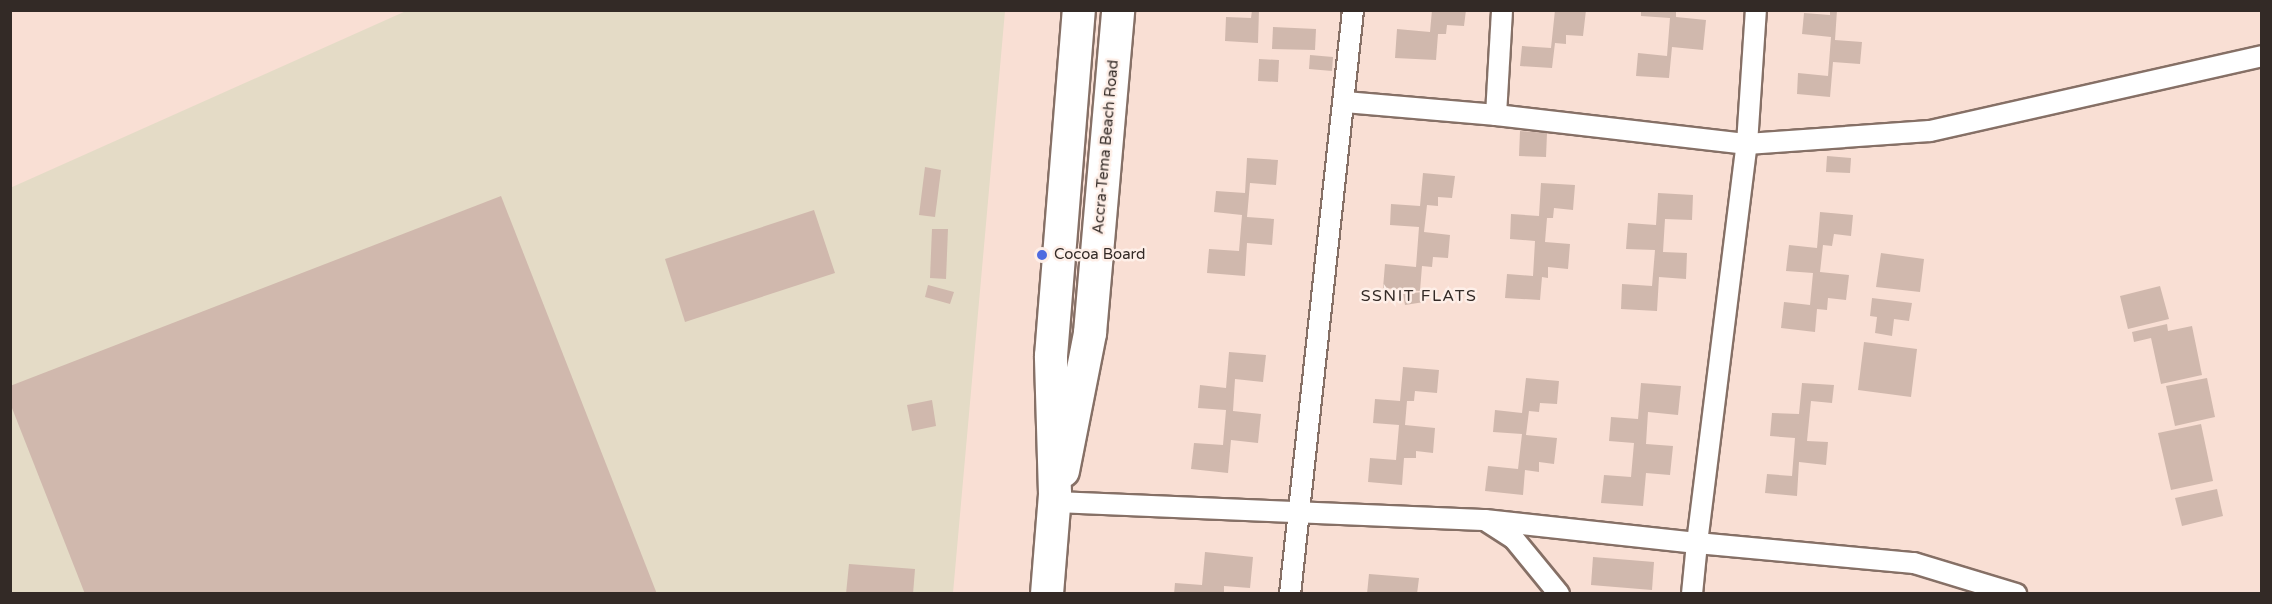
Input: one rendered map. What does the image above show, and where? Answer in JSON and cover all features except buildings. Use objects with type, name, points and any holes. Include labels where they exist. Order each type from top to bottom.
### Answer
[{"type":"main road","name":"Accra-Tema Beach Road","points":[[1047,594],[1055,498],[1051,357],[1079,10]]},
{"type":"main road","name":"Accra-Tema Beach Road","points":[[1055,498],[1068,458],[1090,333],[1118,10]]},
{"type":"street","points":[[1290,594],[1345,102],[1353,10]]},
{"type":"street","points":[[1496,115],[1502,10]]},
{"type":"street","points":[[1692,594],[1747,144],[1756,10]]},
{"type":"street","points":[[1345,102],[1496,115],[1747,144],[1930,131],[2262,56]]},
{"type":"street","points":[[1055,498],[1298,513],[1485,520],[1914,563],[2016,594]]},
{"type":"street","points":[[1485,520],[1514,539],[1559,594]]},
{"type":"shaded area","points":[[406,11],[1005,11],[953,593],[11,593],[10,188]]},
{"type":"place","name":"Cocoa Board","points":[[1042,255]]},
{"type":"district","name":"SSNIT FLATS","points":[[1419,296]]}]
